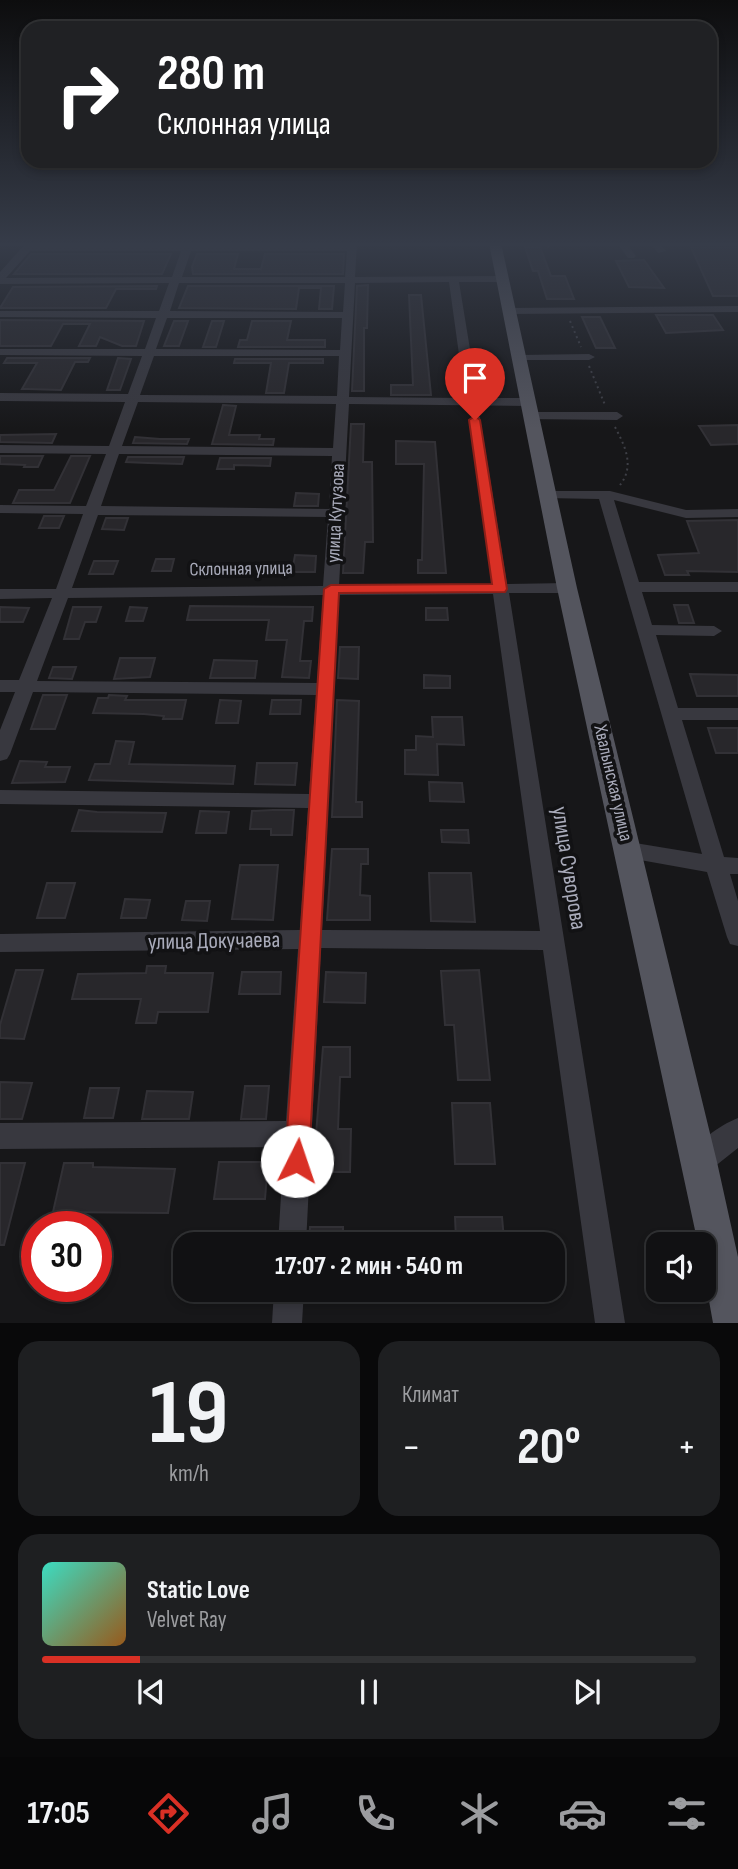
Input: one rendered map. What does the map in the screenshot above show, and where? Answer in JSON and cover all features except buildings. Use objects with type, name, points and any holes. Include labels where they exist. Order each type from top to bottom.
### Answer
[{"type":"main road","name":"Хвалынская улица","points":[[507,305],[550,495],[567,588],[629,850],[733,1323]]},
{"type":"street","points":[[0,754],[167,305]]},
{"type":"street","name":"улица Кутузова","points":[[293,1232],[349,305]]},
{"type":"street","name":"улица Суворова","points":[[458,305],[610,1323]]},
{"type":"street","points":[[509,312],[738,309]]},
{"type":"street","points":[[0,314],[348,315]]},
{"type":"street","points":[[0,352],[346,353]]},
{"type":"street","points":[[519,358],[589,357]]},
{"type":"street","points":[[0,397],[343,401],[473,411],[529,409],[617,416]]},
{"type":"street","points":[[0,449],[340,452]]},
{"type":"street","points":[[550,495],[605,495],[686,514],[738,513]]},
{"type":"street","points":[[605,495],[738,937]]},
{"type":"street","points":[[0,509],[336,513]]},
{"type":"street","points":[[632,587],[738,587]]},
{"type":"street","name":"Склонная улица","points":[[0,594],[567,588]]},
{"type":"street","points":[[645,630],[714,631]]},
{"type":"street","points":[[0,686],[325,689]]},
{"type":"street","points":[[670,714],[738,714]]},
{"type":"street","points":[[0,797],[320,801]]},
{"type":"street","points":[[629,850],[716,865],[738,866]]},
{"type":"street","name":"улица Докучаева","points":[[0,943],[310,939],[553,942]]},
{"type":"street","points":[[699,1162],[738,1131]]},
{"type":"street","points":[[0,1136],[299,1133]]},
{"type":"street","points":[[287,1323],[288,1302]]},
{"type":"route","points":[[297,1161],[331,589],[500,589],[475,420]]}]
